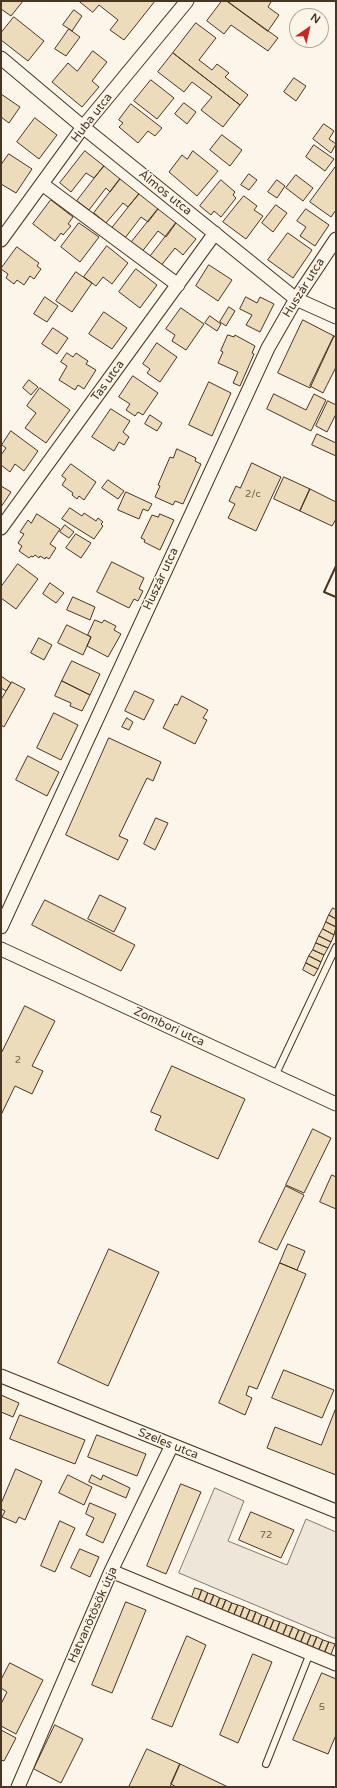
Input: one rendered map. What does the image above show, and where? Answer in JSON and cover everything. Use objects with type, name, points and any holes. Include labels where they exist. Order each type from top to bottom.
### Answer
[{"type":"street","name":"Huba utca","points":[[1,240],[83,127],[187,1]]},
{"type":"street","name":"Álmos utca","points":[[1,58],[83,127],[296,299],[336,317]]},
{"type":"street","points":[[42,184],[178,285]]},
{"type":"street","name":"Tas utca","points":[[1,528],[215,233]]},
{"type":"street","name":"Huszár utca","points":[[1,927],[264,355],[296,299],[336,239]]},
{"type":"street","name":"Zombori utca","points":[[1,949],[336,1104]]},
{"type":"street","name":"Szeles utca","points":[[1,1376],[336,1511]]},
{"type":"street","name":"Hatvanötösök útja","points":[[18,1787],[111,1571],[172,1445]]},
{"type":"street","points":[[111,1571],[336,1664]]},
{"type":"lane","points":[[275,1076],[336,947]]},
{"type":"lane","points":[[266,1764],[310,1653]]},
{"type":"shaded area","points":[[215,1488],[244,1501],[228,1541],[287,1565],[306,1519],[336,1532],[336,1639],[179,1573]]},
{"type":"building","points":[[1,1],[23,1],[11,16],[1,9]]},
{"type":"building","points":[[79,1],[155,1],[124,40],[110,30],[118,20],[99,5],[93,12]]},
{"type":"building","points":[[222,1],[227,1],[278,38],[268,51],[231,25],[224,34],[207,21]]},
{"type":"building","points":[[227,1],[270,1],[271,2],[268,7],[279,15],[268,31]]},
{"type":"building","points":[[74,10],[82,16],[72,31],[63,25]]},
{"type":"building","points":[[14,17],[44,41],[28,61],[1,40],[1,33]]},
{"type":"building","points":[[196,23],[216,38],[199,60],[212,70],[217,64],[229,73],[225,77],[248,95],[240,105],[173,53]]},
{"type":"building","points":[[69,29],[80,37],[66,56],[55,49]]},
{"type":"building","points":[[93,51],[107,62],[92,81],[99,87],[82,107],[52,82],[68,63],[77,71]]},
{"type":"building","points":[[173,53],[240,105],[223,127],[201,110],[212,97],[192,82],[184,92],[158,72]]},
{"type":"building","points":[[294,78],[306,86],[296,101],[284,92]]},
{"type":"building","points":[[151,80],[174,98],[157,119],[134,101]]},
{"type":"building","points":[[1,94],[20,107],[9,123],[1,117]]},
{"type":"building","points":[[184,103],[196,112],[187,124],[175,114]]},
{"type":"building","points":[[131,104],[162,128],[155,136],[148,131],[138,143],[119,127],[123,123],[119,120]]},
{"type":"building","points":[[35,118],[57,135],[39,159],[17,142]]},
{"type":"building","points":[[324,124],[334,131],[329,139],[336,144],[331,153],[313,139]]},
{"type":"building","points":[[222,135],[242,150],[230,166],[210,150]]},
{"type":"building","points":[[314,145],[334,159],[325,171],[306,157]]},
{"type":"building","points":[[85,151],[104,166],[94,178],[86,173],[71,192],[60,183]]},
{"type":"building","points":[[193,151],[218,171],[197,196],[169,172],[182,155],[187,159]]},
{"type":"building","points":[[9,154],[32,169],[16,193],[1,184],[1,165]]},
{"type":"building","points":[[104,166],[120,179],[110,192],[106,188],[89,210],[77,201]]},
{"type":"building","points":[[336,166],[336,210],[331,217],[310,202]]},
{"type":"building","points":[[249,174],[257,180],[249,190],[241,185]]},
{"type":"building","points":[[296,175],[313,188],[303,201],[286,188]]},
{"type":"building","points":[[120,179],[139,194],[128,207],[123,203],[106,223],[94,213]]},
{"type":"building","points":[[221,180],[235,192],[233,195],[236,198],[221,217],[214,211],[211,215],[200,206]]},
{"type":"building","points":[[277,180],[285,186],[277,198],[268,192]]},
{"type":"building","points":[[139,194],[158,209],[148,222],[141,217],[125,238],[112,228]]},
{"type":"building","points":[[244,196],[257,206],[254,210],[263,216],[246,239],[223,222]]},
{"type":"building","points":[[51,200],[73,217],[68,224],[71,226],[63,235],[61,233],[55,241],[33,224]]},
{"type":"building","points":[[276,205],[287,213],[273,232],[262,223]]},
{"type":"building","points":[[158,209],[176,223],[166,237],[158,231],[141,253],[130,244]]},
{"type":"building","points":[[306,209],[329,225],[315,246],[300,236],[306,227],[297,221]]},
{"type":"building","points":[[79,223],[99,237],[80,262],[61,247]]},
{"type":"building","points":[[176,223],[196,239],[183,255],[175,248],[160,267],[149,258]]},
{"type":"building","points":[[288,233],[312,250],[293,278],[268,260]]},
{"type":"building","points":[[107,246],[128,263],[112,284],[103,277],[96,286],[84,277]]},
{"type":"building","points":[[17,247],[39,263],[37,266],[41,269],[34,279],[30,276],[24,285],[17,280],[14,284],[6,278],[8,274],[1,269]]},
{"type":"building","points":[[209,265],[232,280],[218,301],[196,286]]},
{"type":"building","points":[[136,269],[157,285],[140,308],[119,292]]},
{"type":"building","points":[[76,272],[92,283],[72,312],[56,301]]},
{"type":"building","points":[[45,297],[58,306],[47,322],[34,314]]},
{"type":"building","points":[[246,297],[257,303],[260,297],[274,304],[260,332],[246,325],[252,315],[240,309]]},
{"type":"building","points":[[229,307],[235,311],[226,326],[220,322]]},
{"type":"building","points":[[181,308],[204,324],[186,350],[172,341],[175,335],[166,329]]},
{"type":"building","points":[[104,312],[127,328],[112,349],[89,334]]},
{"type":"building","points":[[210,316],[221,324],[217,331],[205,323]]},
{"type":"building","points":[[303,320],[334,336],[310,388],[278,373]]},
{"type":"building","points":[[53,328],[68,338],[57,354],[42,344]]},
{"type":"building","points":[[228,335],[234,337],[235,335],[255,346],[252,353],[254,354],[240,386],[233,383],[238,372],[218,363],[223,352],[221,351]]},
{"type":"building","points":[[334,336],[336,337],[336,367],[323,393],[310,386]]},
{"type":"building","points":[[157,343],[177,357],[160,382],[147,373],[150,369],[143,364]]},
{"type":"building","points":[[67,353],[73,357],[76,353],[88,361],[86,364],[96,370],[84,389],[78,385],[75,390],[59,380],[67,366],[61,362]]},
{"type":"building","points":[[133,376],[158,393],[143,415],[138,412],[135,416],[126,410],[130,404],[119,397]]},
{"type":"building","points":[[29,380],[38,387],[31,395],[23,388]]},
{"type":"building","points":[[209,382],[231,393],[212,436],[189,425]]},
{"type":"building","points":[[40,388],[70,410],[46,443],[25,428],[36,413],[27,406]]},
{"type":"building","points":[[274,394],[306,410],[314,394],[326,400],[311,431],[267,409]]},
{"type":"building","points":[[328,401],[336,405],[336,414],[327,432],[316,426]]},
{"type":"building","points":[[111,409],[130,421],[123,432],[129,437],[124,445],[119,442],[114,451],[92,437]]},
{"type":"building","points":[[150,415],[162,423],[157,431],[145,424]]},
{"type":"building","points":[[11,431],[38,451],[24,471],[15,464],[10,472],[1,465],[1,455],[6,448],[2,445]]},
{"type":"building","points":[[317,434],[336,443],[336,456],[312,445]]},
{"type":"building","points":[[177,449],[196,458],[195,461],[201,464],[183,504],[175,501],[173,505],[155,497],[160,486],[158,485],[170,457],[173,458]]},
{"type":"building","points":[[252,463],[281,477],[256,531],[228,518],[235,504],[229,501],[236,486],[240,488]]},
{"type":"building","points":[[71,464],[96,482],[84,500],[79,496],[77,499],[72,495],[73,493],[62,485],[66,479],[62,476]]},
{"type":"building","points":[[284,477],[310,489],[300,511],[274,499]]},
{"type":"building","points":[[108,480],[124,491],[118,499],[102,488]]},
{"type":"building","points":[[1,486],[11,492],[1,507]]},
{"type":"building","points":[[310,489],[336,502],[336,519],[332,526],[300,511]]},
{"type":"building","points":[[126,492],[152,504],[148,511],[143,509],[139,519],[118,510]]},
{"type":"building","points":[[70,508],[82,516],[84,513],[96,521],[98,518],[103,522],[101,524],[103,526],[94,539],[62,519]]},
{"type":"building","points":[[37,514],[60,529],[50,544],[56,548],[49,559],[46,557],[45,559],[40,556],[39,558],[35,555],[29,558],[19,551],[22,546],[18,543],[24,534],[20,532],[28,520],[31,523]]},
{"type":"building","points":[[160,514],[174,520],[160,550],[144,542],[145,540],[141,538],[152,515],[158,517]]},
{"type":"building","points":[[65,525],[74,532],[69,538],[60,532]]},
{"type":"building","points":[[76,534],[91,543],[81,558],[66,548]]},
{"type":"building","points":[[112,562],[144,578],[139,589],[143,591],[138,601],[134,599],[129,608],[97,592]]},
{"type":"building","points":[[18,564],[38,579],[16,609],[1,598],[1,587]]},
{"type":"building","points":[[50,583],[64,593],[56,603],[43,594]]},
{"type":"building","points":[[73,597],[95,607],[90,620],[67,610]]},
{"type":"building","points":[[95,620],[102,623],[104,620],[116,626],[114,630],[121,634],[108,657],[87,646],[91,637],[88,635]]},
{"type":"building","points":[[67,625],[91,637],[83,655],[58,643]]},
{"type":"building","points":[[39,638],[52,645],[44,660],[31,653]]},
{"type":"building","points":[[72,661],[100,674],[90,695],[62,681]]},
{"type":"building","points":[[1,676],[11,683],[6,691],[1,688]]},
{"type":"building","points":[[62,681],[90,695],[82,711],[70,706],[71,703],[55,696]]},
{"type":"building","points":[[12,682],[25,689],[4,727],[1,725],[1,700]]},
{"type":"building","points":[[135,691],[154,700],[144,720],[125,711]]},
{"type":"building","points":[[182,696],[208,710],[203,718],[207,720],[195,744],[163,728],[175,704],[177,705]]},
{"type":"building","points":[[54,713],[78,725],[61,760],[37,748]]},
{"type":"building","points":[[127,718],[133,722],[129,730],[122,727]]},
{"type":"building","points":[[109,738],[161,762],[153,781],[147,778],[119,836],[128,840],[118,860],[66,835]]},
{"type":"building","points":[[28,756],[59,772],[47,796],[16,780]]},
{"type":"building","points":[[156,818],[168,823],[155,850],[144,844]]},
{"type":"building","points":[[100,895],[126,908],[114,932],[88,919]]},
{"type":"building","points":[[45,900],[135,945],[121,971],[32,925]]},
{"type":"building","points":[[333,908],[336,910],[336,919],[329,915]]},
{"type":"building","points":[[329,915],[336,919],[336,927],[326,922]]},
{"type":"building","points":[[326,922],[336,927],[334,935],[323,929]]},
{"type":"building","points":[[323,929],[334,935],[331,942],[319,936]]},
{"type":"building","points":[[319,936],[331,942],[328,948],[316,943]]},
{"type":"building","points":[[316,943],[328,948],[324,955],[313,950]]},
{"type":"building","points":[[313,950],[324,955],[321,962],[309,956]]},
{"type":"building","points":[[309,956],[321,962],[318,969],[306,963]]},
{"type":"building","points":[[306,963],[318,969],[314,976],[303,970]]},
{"type":"building","points":[[25,1006],[55,1021],[32,1066],[43,1071],[32,1094],[15,1086],[1,1115],[1,1054]]},
{"type":"building","points":[[172,1066],[245,1099],[218,1159],[155,1130],[161,1116],[151,1112]]},
{"type":"building","points":[[313,1129],[331,1138],[304,1193],[286,1185]]},
{"type":"building","points":[[332,1175],[336,1177],[336,1209],[320,1202]]},
{"type":"building","points":[[286,1186],[304,1195],[277,1250],[259,1242]]},
{"type":"building","points":[[288,1244],[305,1251],[297,1270],[280,1263]]},
{"type":"building","points":[[109,1249],[159,1272],[108,1386],[58,1363]]},
{"type":"building","points":[[280,1263],[306,1274],[257,1389],[249,1386],[246,1395],[252,1398],[245,1415],[219,1403]]},
{"type":"building","points":[[284,1370],[334,1390],[322,1418],[272,1398]]},
{"type":"building","points":[[1,1395],[19,1403],[13,1417],[1,1412]]},
{"type":"building","points":[[336,1408],[336,1475],[267,1448],[275,1427],[321,1445]]},
{"type":"building","points":[[20,1415],[85,1440],[75,1464],[10,1439]]},
{"type":"building","points":[[97,1435],[146,1454],[137,1476],[88,1457]]},
{"type":"building","points":[[16,1469],[42,1481],[25,1520],[19,1517],[16,1523],[2,1517],[5,1511],[1,1509],[1,1504]]},
{"type":"building","points":[[68,1475],[92,1487],[84,1505],[59,1493]]},
{"type":"building","points":[[92,1475],[101,1480],[103,1475],[130,1488],[126,1498],[89,1482]]},
{"type":"building","points":[[181,1484],[201,1492],[166,1574],[147,1566]]},
{"type":"building","points":[[90,1503],[116,1514],[103,1543],[86,1535],[94,1518],[86,1514]]},
{"type":"building","points":[[251,1512],[294,1530],[281,1558],[239,1540]]},
{"type":"building","points":[[60,1521],[75,1528],[55,1572],[41,1566]]},
{"type":"building","points":[[80,1549],[99,1557],[90,1577],[71,1568]]},
{"type":"building","points":[[195,1588],[202,1590],[197,1603],[191,1600]]},
{"type":"building","points":[[202,1590],[208,1593],[203,1605],[197,1603]]},
{"type":"building","points":[[208,1593],[214,1595],[209,1607],[203,1605]]},
{"type":"building","points":[[214,1595],[220,1598],[215,1610],[209,1607]]},
{"type":"building","points":[[220,1598],[226,1600],[221,1612],[215,1610]]},
{"type":"building","points":[[226,1600],[232,1603],[227,1615],[221,1612]]},
{"type":"building","points":[[126,1602],[146,1610],[112,1693],[92,1685]]},
{"type":"building","points":[[232,1603],[238,1605],[233,1617],[227,1615]]},
{"type":"building","points":[[238,1605],[244,1607],[239,1620],[233,1617]]},
{"type":"building","points":[[244,1607],[250,1610],[245,1622],[239,1620]]},
{"type":"building","points":[[250,1610],[256,1612],[251,1625],[245,1622]]},
{"type":"building","points":[[256,1612],[262,1615],[257,1627],[251,1625]]},
{"type":"building","points":[[262,1615],[268,1617],[263,1630],[257,1627]]},
{"type":"building","points":[[268,1617],[274,1620],[269,1632],[263,1630]]},
{"type":"building","points":[[274,1620],[280,1622],[275,1635],[269,1632]]},
{"type":"building","points":[[280,1622],[287,1625],[282,1637],[275,1635]]},
{"type":"building","points":[[287,1625],[293,1627],[288,1639],[282,1637]]},
{"type":"building","points":[[293,1627],[299,1630],[294,1642],[288,1639]]},
{"type":"building","points":[[299,1630],[305,1632],[300,1644],[294,1642]]},
{"type":"building","points":[[305,1632],[311,1635],[306,1647],[300,1644]]},
{"type":"building","points":[[311,1635],[317,1637],[312,1649],[306,1647]]},
{"type":"building","points":[[187,1636],[206,1645],[172,1727],[152,1719]]},
{"type":"building","points":[[317,1637],[323,1640],[318,1652],[312,1649]]},
{"type":"building","points":[[323,1640],[329,1642],[324,1654],[318,1652]]},
{"type":"building","points":[[329,1642],[335,1644],[330,1657],[324,1654]]},
{"type":"building","points":[[253,1654],[272,1662],[238,1743],[220,1735]]},
{"type":"building","points":[[10,1663],[43,1680],[16,1734],[1,1726],[1,1704],[7,1692],[1,1688],[1,1680]]},
{"type":"building","points":[[322,1673],[336,1679],[336,1735],[328,1754],[293,1740]]},
{"type":"building","points":[[55,1725],[83,1739],[61,1783],[34,1769]]},
{"type":"building","points":[[1,1730],[16,1738],[4,1761],[1,1760]]},
{"type":"building","points":[[147,1749],[180,1764],[170,1787],[129,1787]]},
{"type":"building","points":[[180,1764],[228,1787],[176,1787],[171,1784]]},
{"type":"wall","points":[[336,566],[324,592],[336,597]]}]
